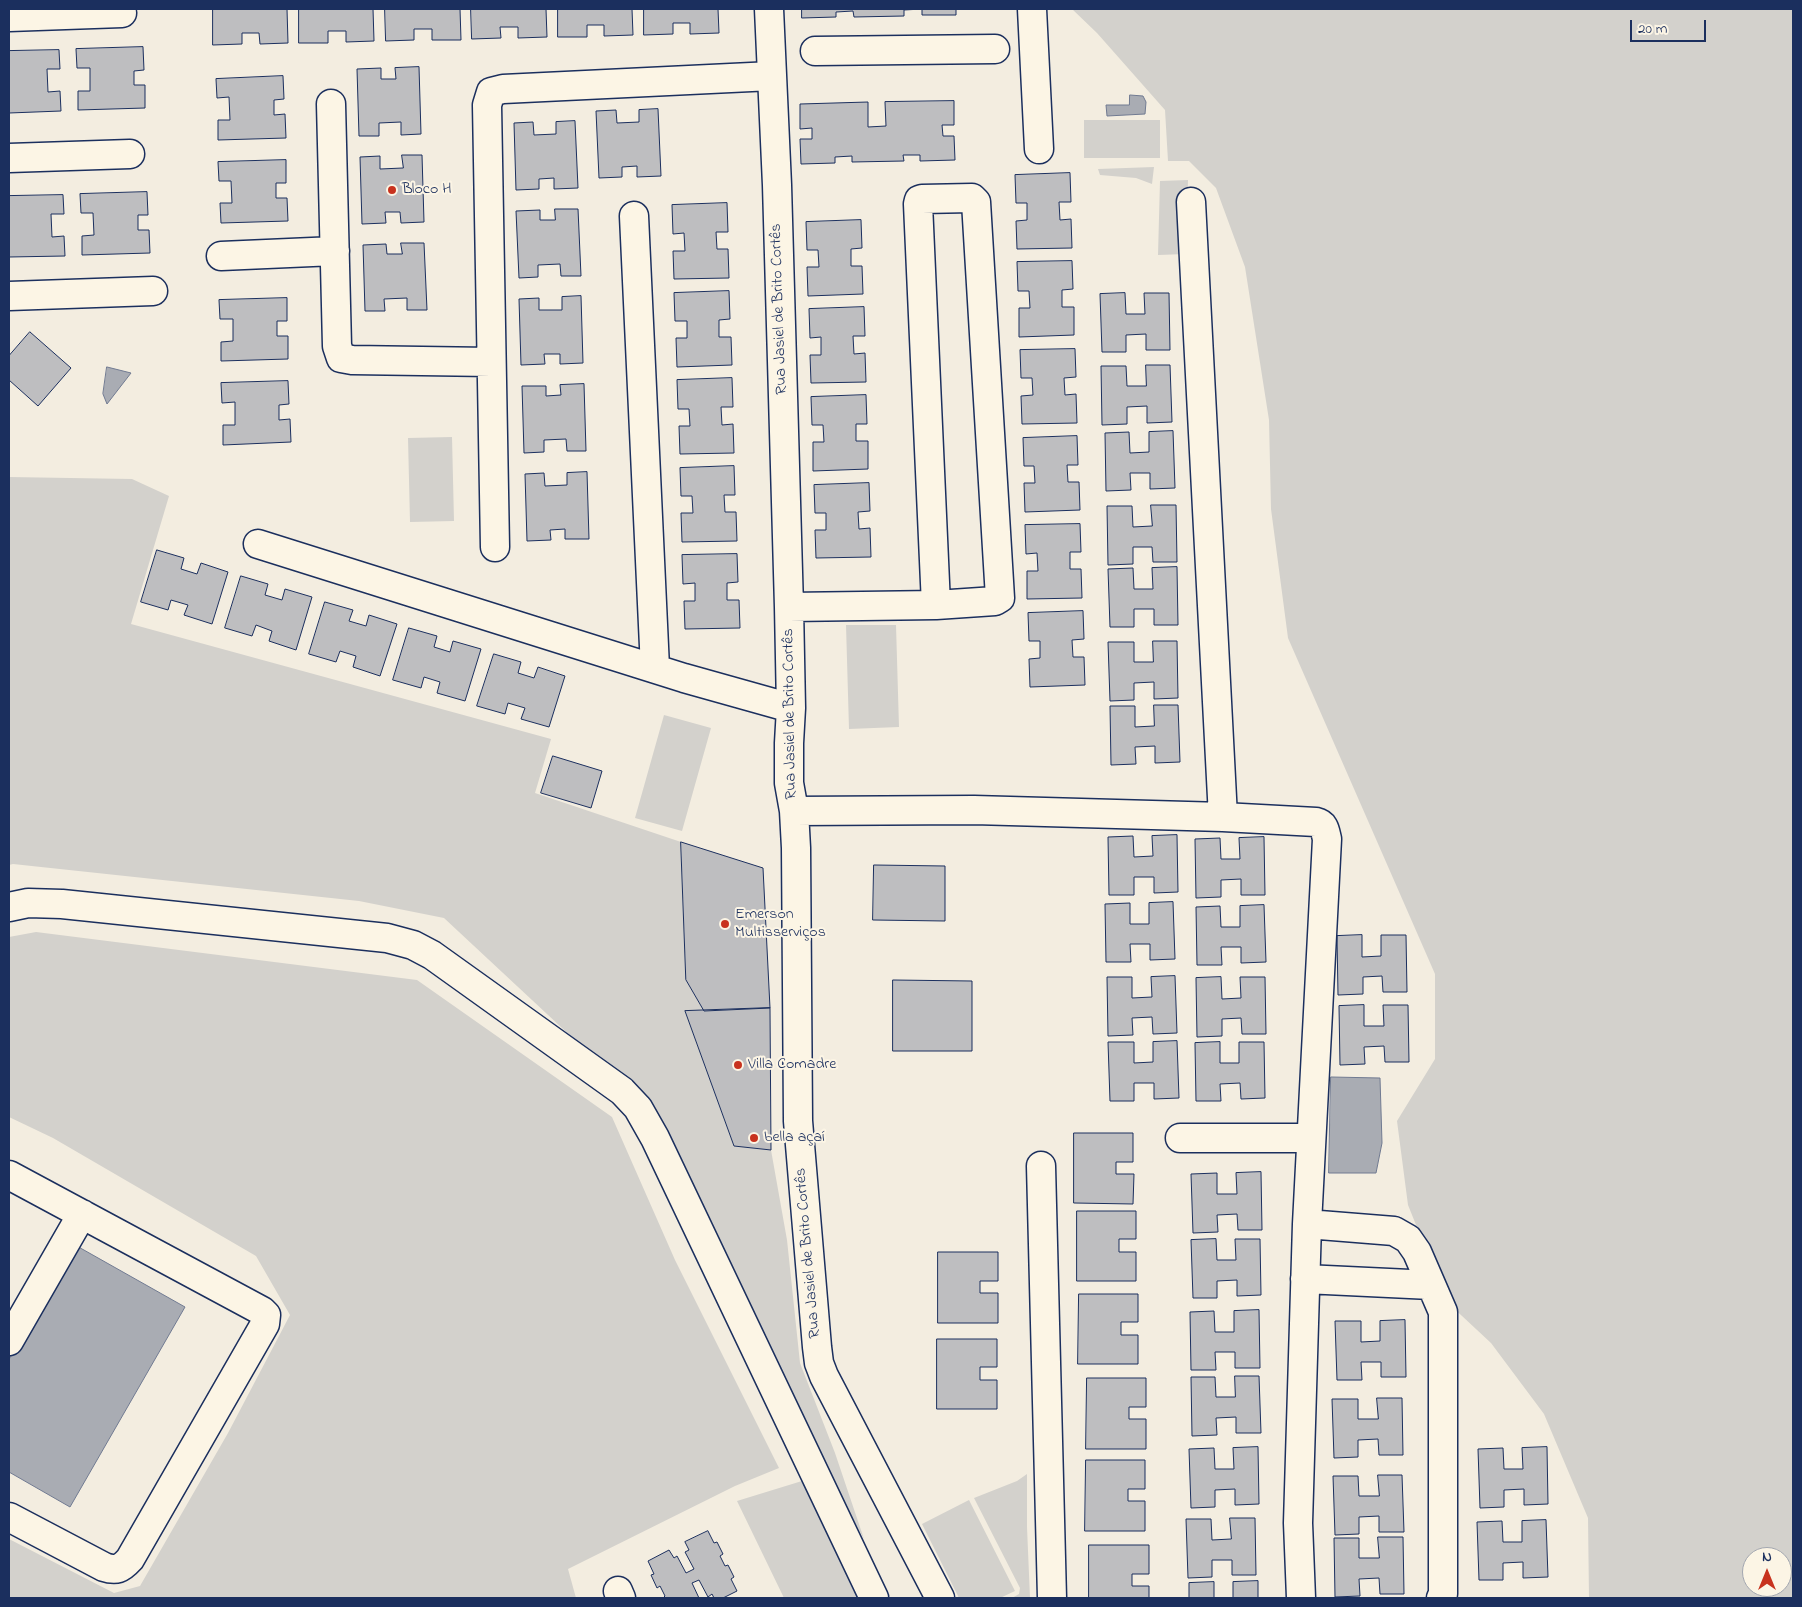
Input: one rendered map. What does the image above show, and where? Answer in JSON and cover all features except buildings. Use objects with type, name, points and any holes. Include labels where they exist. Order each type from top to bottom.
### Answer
[{"type":"street","name":"Rua Jasiel de Brito Cortês","points":[[769,9],[777,185],[789,607],[791,708],[789,775],[796,848],[798,1121],[819,1363],[824,1376],[940,1598]]},
{"type":"street","points":[[1032,9],[1039,149]]},
{"type":"street","points":[[9,17],[122,13]]},
{"type":"street","points":[[816,51],[995,49]]},
{"type":"street","points":[[495,546],[487,104],[491,92],[503,89],[772,76]]},
{"type":"street","points":[[331,104],[337,346],[340,358],[352,360],[491,362]]},
{"type":"street","points":[[9,158],[130,154]]},
{"type":"street","points":[[789,607],[936,605],[995,601],[1000,598],[976,202],[972,198],[922,199],[919,200],[918,204],[936,605]]},
{"type":"street","points":[[1191,202],[1223,817]]},
{"type":"street","points":[[634,216],[655,668]]},
{"type":"street","points":[[221,256],[335,251]]},
{"type":"street","points":[[9,296],[152,291]]},
{"type":"street","points":[[258,544],[655,668],[791,708]]},
{"type":"street","points":[[794,812],[974,810],[1223,817],[1321,823],[1326,839],[1305,1279],[1298,1524],[1301,1598]]},
{"type":"street","points":[[9,907],[28,903],[62,904],[388,938],[413,945],[432,955],[622,1091],[638,1108],[655,1138],[874,1598]]},
{"type":"street","points":[[1180,1138],[1311,1138]]},
{"type":"street","points":[[1041,1166],[1052,1598]]},
{"type":"street","points":[[9,1174],[262,1311],[266,1316],[266,1322],[135,1551],[124,1566],[120,1569],[104,1567],[9,1517]]},
{"type":"street","points":[[9,1342],[82,1214]]},
{"type":"street","points":[[1307,1224],[1394,1230],[1408,1239],[1417,1252],[1443,1312],[1443,1594],[1441,1598]]},
{"type":"street","points":[[1305,1279],[1431,1285]]},
{"type":"shaded area","points":[[1072,9],[1793,9],[1793,1598],[1589,1598],[1588,1518],[1544,1414],[1491,1343],[1447,1302],[1408,1205],[1397,1121],[1435,1059],[1435,974],[1288,638],[1271,509],[1269,420],[1245,267],[1216,188],[1189,161],[1168,161],[1165,110],[1097,33]]},
{"type":"shaded area","points":[[1130,95],[1143,96],[1146,102],[1145,114],[1107,116],[1106,105],[1129,105]]},
{"type":"shaded area","points":[[1084,120],[1160,120],[1160,158],[1084,158]]},
{"type":"shaded area","points":[[1154,167],[1152,184],[1136,178],[1100,175],[1098,169]]},
{"type":"shaded area","points":[[1188,180],[1186,254],[1158,255],[1160,181]]},
{"type":"shaded area","points":[[107,367],[131,373],[107,404],[103,394]]},
{"type":"shaded area","points":[[452,437],[454,521],[410,522],[408,438]]},
{"type":"shaded area","points":[[9,477],[132,479],[169,496],[131,624],[551,739],[535,793],[681,842],[686,980],[704,1011],[685,1011],[734,1146],[771,1150],[787,1240],[800,1363],[835,1453],[864,1539],[810,1442],[650,1110],[444,918],[359,901],[9,865]]},
{"type":"shaded area","points":[[846,625],[896,625],[899,727],[849,729]]},
{"type":"shaded area","points":[[664,715],[711,728],[682,831],[635,818]]},
{"type":"shaded area","points":[[36,932],[417,980],[612,1117],[675,1260],[779,1468],[735,1486],[568,1569],[576,1598],[9,1598],[9,1539],[114,1593],[140,1586],[228,1433],[290,1315],[256,1256],[53,1138],[9,1117],[9,937]]},
{"type":"shaded area","points":[[1331,1077],[1380,1078],[1382,1143],[1376,1173],[1329,1173]]},
{"type":"shaded area","points":[[75,1245],[185,1307],[70,1507],[9,1472],[9,1360]]},
{"type":"shaded area","points":[[1027,1474],[1030,1598],[1012,1598],[1019,1594],[1020,1588],[974,1498],[1017,1481]]},
{"type":"shaded area","points":[[802,1481],[861,1598],[784,1598],[737,1501]]},
{"type":"shaded area","points":[[969,1500],[1015,1591],[1000,1598],[959,1598],[922,1524]]},
{"type":"place","name":"Bloco H","points":[[392,190]]},
{"type":"place","name":"Emerson Multisserviços","points":[[725,924]]},
{"type":"place","name":"Villa Comadre","points":[[738,1065]]},
{"type":"place","name":"bella açaí","points":[[754,1138]]}]
